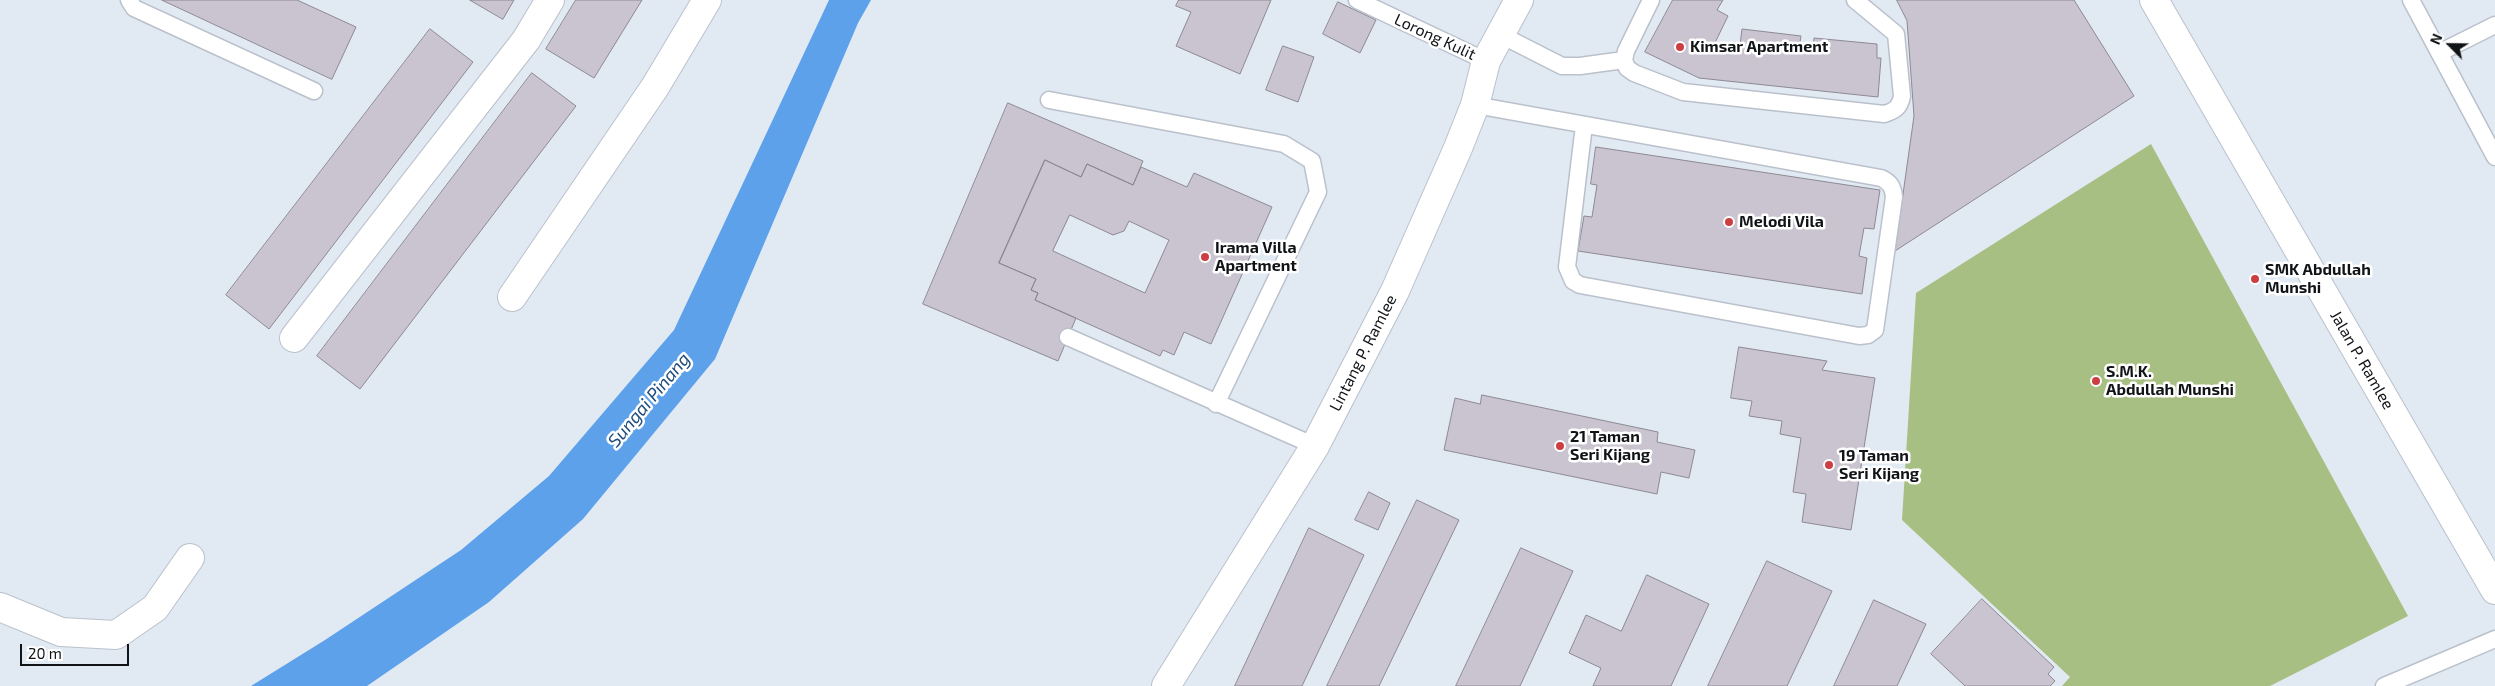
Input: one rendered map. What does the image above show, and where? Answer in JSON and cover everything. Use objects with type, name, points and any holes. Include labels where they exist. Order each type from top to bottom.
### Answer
[{"type":"street","points":[[294,338],[526,40],[550,0]]},
{"type":"street","points":[[512,297],[655,87],[706,0]]},
{"type":"street","name":"Lintang P. Ramlee","points":[[1166,686],[1315,446],[1396,291],[1475,105],[1486,62],[1520,0]]},
{"type":"street","name":"Jalan P. Ramlee","points":[[2154,0],[2495,590]]},
{"type":"street","points":[[0,607],[61,632],[116,634],[155,608],[190,558]]},
{"type":"lane","points":[[129,0],[134,8],[314,91]]},
{"type":"lane","name":"Lorong Kulit","points":[[1357,0],[1486,62]]},
{"type":"lane","points":[[1651,0],[1626,50],[1624,60],[1628,68],[1634,73],[1683,92],[1884,114],[1893,112],[1900,105],[1902,96],[1896,34],[1855,0]]},
{"type":"lane","points":[[2411,0],[2495,157]]},
{"type":"lane","points":[[2439,53],[2495,25]]},
{"type":"lane","points":[[1501,35],[1562,66],[1580,66],[1624,60]]},
{"type":"lane","points":[[1049,100],[1284,144],[1312,161],[1318,192],[1216,404]]},
{"type":"lane","points":[[1475,105],[1584,125],[1888,182],[1893,188],[1894,196],[1878,322],[1875,330],[1868,335],[1859,336],[1580,285],[1573,281],[1567,267],[1584,125]]},
{"type":"lane","points":[[1068,337],[1216,404],[1315,446]]},
{"type":"lane","points":[[2384,686],[2495,639]]},
{"type":"green space","points":[[2151,144],[2408,616],[2270,686],[2062,686],[2070,677],[1902,520],[1916,293]]},
{"type":"water","name":"Sungai Pinang","points":[[829,0],[871,0],[858,23],[715,359],[583,519],[489,602],[367,686],[251,686],[325,640],[461,550],[549,476],[674,330]]},
{"type":"building","points":[[162,0],[297,0],[356,27],[332,79]]},
{"type":"building","points":[[470,0],[514,0],[503,19]]},
{"type":"building","points":[[576,0],[642,0],[594,78],[546,49]]},
{"type":"building","points":[[1179,0],[1271,0],[1240,74],[1176,46],[1191,12],[1176,6]]},
{"type":"building","name":"Kimsar Apartment","points":[[1673,0],[1723,0],[1717,10],[1728,16],[1712,49],[1739,53],[1742,29],[1801,36],[1799,49],[1813,51],[1814,38],[1877,44],[1877,58],[1881,58],[1878,97],[1699,78],[1645,52]]},
{"type":"building","points":[[1897,0],[2074,0],[2134,96],[1895,251],[1914,116],[1907,21]]},
{"type":"building","points":[[1338,2],[1376,20],[1360,53],[1323,34]]},
{"type":"building","points":[[430,29],[473,62],[269,329],[226,295]]},
{"type":"building","points":[[1283,46],[1314,57],[1298,102],[1266,90]]},
{"type":"building","points":[[532,73],[576,106],[360,389],[317,356]]},
{"type":"building","points":[[1008,103],[1143,161],[1133,185],[1087,164],[1081,177],[1045,160],[999,263],[1036,279],[1031,290],[1038,293],[1035,300],[1076,318],[1058,361],[923,304]]},
{"type":"building","name":"Melodi Vila","points":[[1596,147],[1880,190],[1874,229],[1864,228],[1859,256],[1867,258],[1862,294],[1578,251],[1584,216],[1592,217],[1597,185],[1591,184]]},
{"type":"building","name":"Irama Villa Apartment","points":[[1045,160],[1081,177],[1087,164],[1133,185],[1141,167],[1187,187],[1194,173],[1272,207],[1211,344],[1184,332],[1174,355],[1163,350],[1160,356],[1035,300],[1038,293],[1031,290],[1036,279],[999,263]],"holes":[[[1070,215],[1113,235],[1124,231],[1129,221],[1169,240],[1145,293],[1053,251]]]},
{"type":"building","name":"19 Taman Seri Kijang","points":[[1739,347],[1827,361],[1822,370],[1875,378],[1851,530],[1802,522],[1806,494],[1793,492],[1801,438],[1780,434],[1782,421],[1749,416],[1752,401],[1731,398]]},
{"type":"building","name":"21 Taman Seri Kijang","points":[[1482,395],[1658,432],[1657,442],[1695,450],[1689,478],[1661,472],[1657,494],[1444,450],[1455,398],[1480,404]]},
{"type":"building","points":[[1369,492],[1390,503],[1378,530],[1355,520]]},
{"type":"building","points":[[1417,500],[1459,520],[1379,686],[1327,686]]},
{"type":"building","points":[[1309,528],[1364,555],[1302,686],[1235,686]]},
{"type":"building","points":[[1521,548],[1573,571],[1520,686],[1456,686]]},
{"type":"building","points":[[1767,561],[1832,591],[1787,686],[1708,686]]},
{"type":"building","points":[[1647,575],[1709,604],[1671,686],[1593,686],[1601,668],[1569,653],[1586,615],[1621,631]]},
{"type":"building","points":[[1982,599],[2054,667],[2048,674],[2055,681],[2050,686],[1965,686],[1931,654]]},
{"type":"building","points":[[1874,600],[1926,624],[1897,686],[1834,686]]},
{"type":"place","name":"Kimsar Apartment","points":[[1680,47]]},
{"type":"place","name":"Melodi Vila","points":[[1729,222]]},
{"type":"place","name":"Irama Villa Apartment","points":[[1205,257]]},
{"type":"place","name":"SMK Abdullah Munshi","points":[[2255,279]]},
{"type":"place","name":"S.M.K. Abdullah Munshi","points":[[2096,381]]},
{"type":"place","name":"21 Taman Seri Kijang","points":[[1560,446]]},
{"type":"place","name":"19 Taman Seri Kijang","points":[[1829,465]]}]
